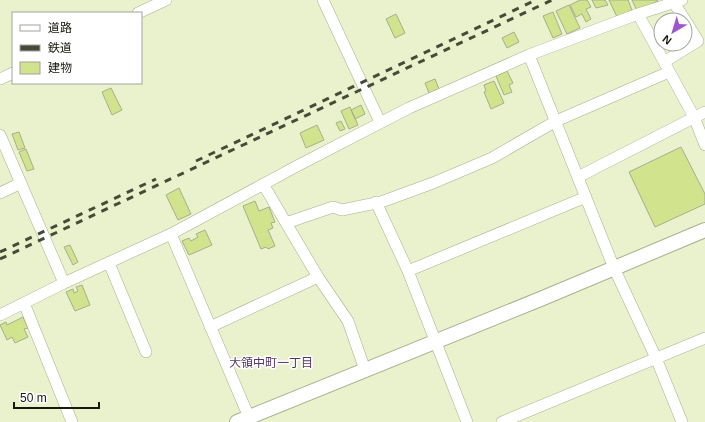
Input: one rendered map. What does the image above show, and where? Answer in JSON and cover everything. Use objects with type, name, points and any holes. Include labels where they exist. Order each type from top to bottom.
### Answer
[{"type":"street","points":[[140,12],[166,0]]},
{"type":"street","points":[[323,0],[380,122]]},
{"type":"street","points":[[0,315],[64,283],[171,234],[380,122],[529,54],[678,1],[682,12]]},
{"type":"street","points":[[638,14],[694,118],[705,145]]},
{"type":"street","points":[[693,33],[698,41],[693,45]]},
{"type":"street","points":[[286,223],[333,207],[342,210],[376,202],[433,183],[492,158],[556,121],[667,67],[685,52]]},
{"type":"street","points":[[529,54],[614,268],[656,358],[682,422]]},
{"type":"street","points":[[0,79],[12,73]]},
{"type":"street","points":[[578,177],[651,141],[705,112]]},
{"type":"street","points":[[0,135],[64,283]]},
{"type":"street","points":[[0,193],[21,183]]},
{"type":"street","points":[[263,184],[318,277],[348,321],[365,370]]},
{"type":"street","points":[[408,271],[586,197]]},
{"type":"street","points":[[376,202],[408,271],[467,422]]},
{"type":"street","points":[[171,234],[210,327],[245,420],[705,230]]},
{"type":"street","points":[[109,263],[146,352]]},
{"type":"street","points":[[210,327],[318,277]]},
{"type":"street","points":[[24,303],[72,422]]},
{"type":"street","points":[[502,422],[705,338]]},
{"type":"building","points":[[580,0],[587,0],[591,7],[586,9],[591,19],[586,22],[582,14],[576,17],[570,5]]},
{"type":"building","points":[[592,0],[605,0],[608,5],[596,8]]},
{"type":"building","points":[[609,0],[628,0],[632,10],[617,17]]},
{"type":"building","points":[[632,0],[657,0],[658,1],[637,11]]},
{"type":"building","points":[[569,5],[580,28],[567,34],[556,11]]},
{"type":"building","points":[[553,12],[562,34],[553,38],[543,16]]},
{"type":"building","points":[[396,14],[405,33],[395,38],[386,19]]},
{"type":"building","points":[[514,32],[519,42],[507,48],[502,38]]},
{"type":"building","points":[[507,71],[513,83],[509,85],[512,92],[504,95],[496,76]]},
{"type":"building","points":[[435,79],[439,89],[429,93],[425,83]]},
{"type":"building","points":[[494,81],[504,103],[491,109],[484,92],[486,91],[484,85]]},
{"type":"building","points":[[111,88],[122,110],[112,115],[102,92]]},
{"type":"building","points":[[361,105],[365,114],[355,119],[351,110]]},
{"type":"building","points":[[350,107],[358,125],[349,129],[341,111]]},
{"type":"building","points":[[341,121],[345,129],[340,131],[336,123]]},
{"type":"building","points":[[317,125],[324,140],[306,148],[300,133]]},
{"type":"building","points":[[19,132],[25,148],[18,150],[12,134]]},
{"type":"building","points":[[681,147],[705,194],[705,204],[655,227],[629,172]]},
{"type":"building","points":[[26,149],[34,169],[27,171],[19,152]]},
{"type":"building","points":[[179,188],[191,214],[178,220],[166,195]]},
{"type":"building","points":[[255,201],[259,211],[269,207],[275,222],[271,223],[273,228],[268,230],[275,246],[268,249],[266,247],[261,249],[243,206]]},
{"type":"building","points":[[205,230],[212,245],[189,255],[182,241],[189,238],[191,241],[198,237],[196,234]]},
{"type":"building","points":[[70,245],[78,262],[73,265],[64,247]]},
{"type":"building","points":[[82,285],[90,305],[75,311],[66,292],[73,289],[74,293],[78,291],[76,287]]},
{"type":"building","points":[[23,317],[28,328],[24,329],[28,337],[15,343],[12,337],[7,340],[0,325],[6,322],[7,325]]},
{"type":"railway","points":[[196,161],[536,0]]},
{"type":"railway","points":[[0,259],[552,0]]},
{"type":"railway","points":[[0,252],[156,179]]},
{"type":"district","name":"大領中町一丁目","points":[[271,363]]}]
